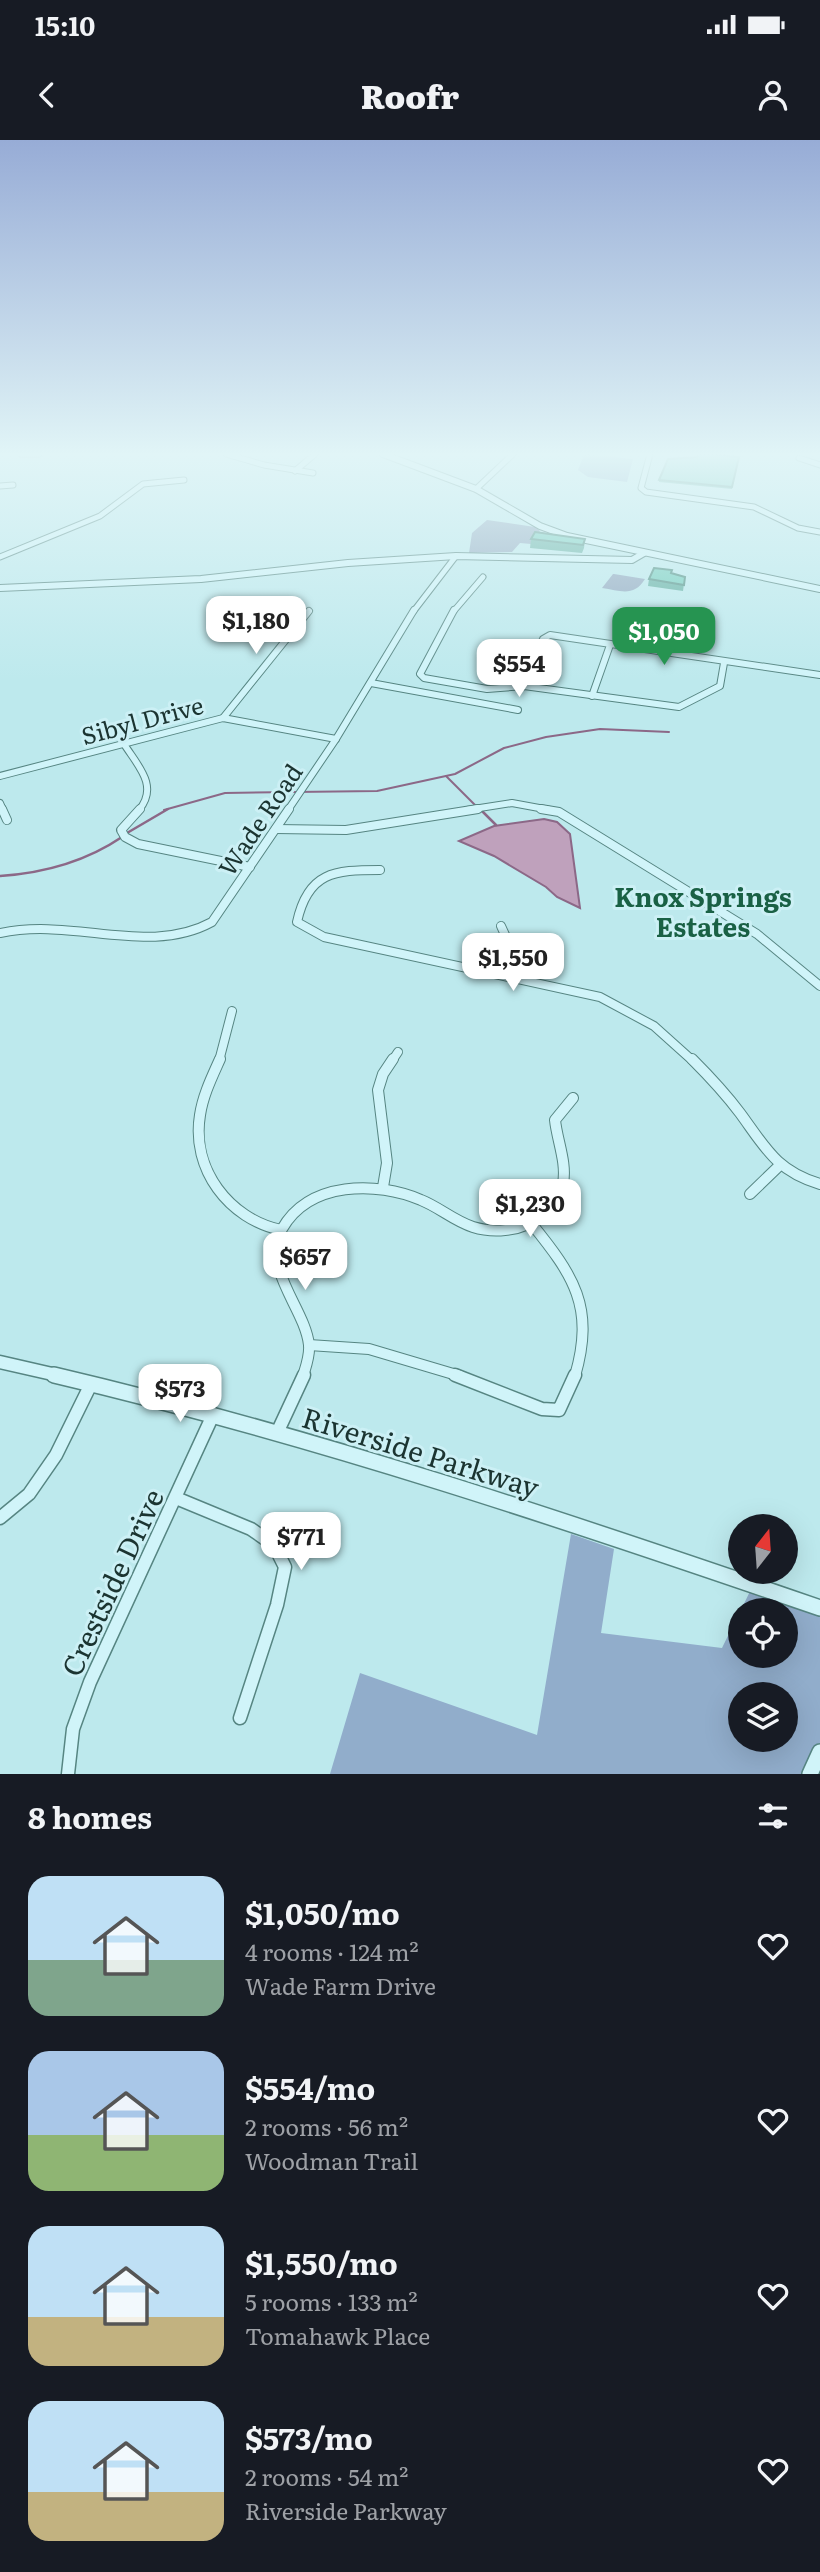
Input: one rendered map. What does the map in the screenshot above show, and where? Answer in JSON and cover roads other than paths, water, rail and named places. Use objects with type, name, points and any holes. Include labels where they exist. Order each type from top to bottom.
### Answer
[{"type":"street","points":[[0,557],[65,530]]},
{"type":"street","points":[[554,530],[615,548],[820,589]]},
{"type":"street","points":[[615,548],[634,556],[625,560]]},
{"type":"street","points":[[625,560],[636,559],[643,553]]},
{"type":"street","points":[[0,588],[201,579],[348,563],[456,556],[625,560],[703,565]]},
{"type":"street","name":"Wade Road","points":[[0,933],[65,928],[144,939],[180,937],[212,922],[336,739],[410,616],[456,556]]},
{"type":"street","points":[[483,577],[449,616],[420,674],[424,678],[486,689],[524,685],[679,707],[720,686],[724,663]]},
{"type":"street","points":[[223,718],[309,611]]},
{"type":"street","points":[[524,685],[543,639],[550,635],[724,663],[820,675]]},
{"type":"street","points":[[592,696],[610,645]]},
{"type":"street","points":[[371,683],[518,710]]},
{"type":"street","name":"Sibyl Drive","points":[[0,776],[223,718],[336,739]]},
{"type":"street","points":[[124,744],[148,781],[150,790],[143,806],[121,831],[125,837],[138,844],[250,867]]},
{"type":"street","points":[[0,803],[7,820]]},
{"type":"street","points":[[276,829],[346,830],[512,803],[544,807],[559,812],[757,934],[820,986]]},
{"type":"street","points":[[380,870],[337,872],[321,877],[302,899],[297,922],[324,937],[600,997],[641,1015],[673,1042],[729,1100],[778,1167],[820,1184]]},
{"type":"street","points":[[493,973],[506,937],[501,926]]},
{"type":"street","points":[[232,1011],[226,1046],[201,1105],[198,1125],[202,1154],[225,1200],[240,1215],[256,1224],[281,1230]]},
{"type":"street","points":[[383,1187],[387,1163],[378,1090],[383,1074],[398,1052]]},
{"type":"street","points":[[277,1433],[304,1371],[309,1345],[282,1275],[278,1249],[281,1230],[301,1208],[326,1191],[383,1187],[420,1199],[474,1227],[497,1230],[531,1223],[553,1209],[564,1182],[555,1120],[573,1098]]},
{"type":"street","points":[[751,1194],[778,1167]]},
{"type":"street","points":[[309,1345],[339,1343],[386,1351],[542,1409],[559,1410],[568,1399],[587,1336],[577,1284],[531,1223]]},
{"type":"street","name":"Riverside Parkway","points":[[0,1362],[92,1382],[277,1433],[667,1555],[820,1608]]},
{"type":"street","points":[[0,1518],[29,1494],[56,1455],[92,1382]]},
{"type":"street","name":"Crestside Drive","points":[[68,1774],[73,1729],[90,1682],[213,1415]]},
{"type":"street","points":[[177,1498],[251,1529],[274,1545],[285,1567],[277,1605],[240,1718]]},
{"type":"street","points":[[810,1774],[820,1752]]},
{"type":"waterway","points":[[164,810],[225,793],[377,791],[455,774],[504,748],[546,737],[600,729],[669,732]]},
{"type":"waterway","points":[[446,776],[476,806]]},
{"type":"waterway","points":[[127,833],[168,809]]},
{"type":"waterway","points":[[481,810],[496,825]]},
{"type":"waterway","points":[[0,876],[64,865],[94,853],[122,837]]},
{"type":"district","name":"Knox Springs Estates","points":[[703,910]]}]
